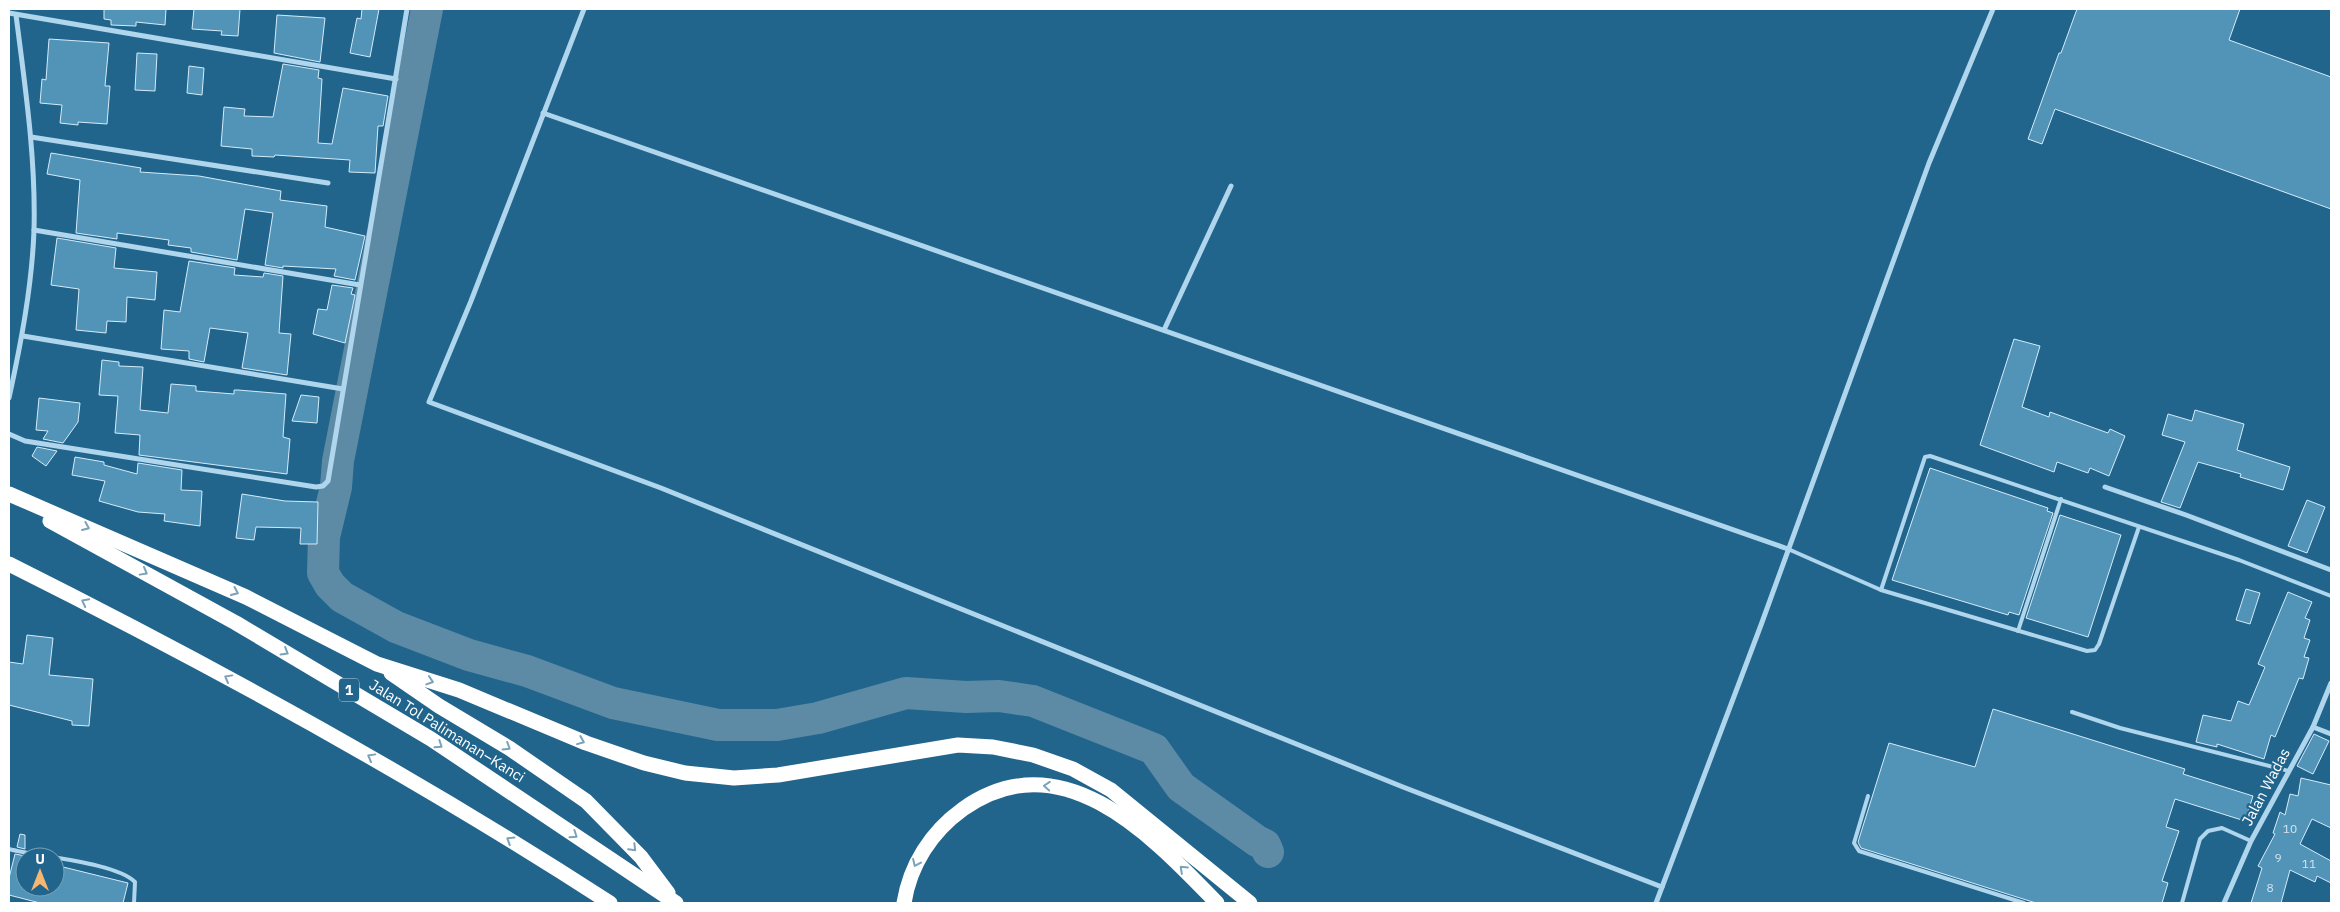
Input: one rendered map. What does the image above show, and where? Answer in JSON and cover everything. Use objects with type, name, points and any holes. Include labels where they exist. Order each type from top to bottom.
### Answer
[{"type":"highway","points":[[9,494],[246,598],[378,664],[439,706],[509,748],[586,801],[641,857],[676,903]]},
{"type":"highway","name":"Jalan Tol Palimanan–Kanci","points":[[9,498],[236,623],[431,739],[676,903]]},
{"type":"highway","points":[[9,564],[138,629],[393,769],[466,812],[610,903]]},
{"type":"highway","points":[[378,664],[459,690],[586,743],[644,763],[685,773],[734,778],[778,775],[958,745],[993,747],[1033,755],[1073,769],[1111,790],[1250,903]]},
{"type":"highway","points":[[904,903],[908,880],[919,856],[949,819],[970,804],[996,790],[1031,785],[1059,787],[1096,799],[1135,825],[1217,903]]},
{"type":"street","points":[[9,434],[25,441],[316,488],[323,486],[328,481],[407,9]]},
{"type":"street","points":[[584,9],[471,302],[429,402],[661,488],[1403,787],[1662,887]]},
{"type":"street","points":[[1656,903],[1929,163],[1993,9]]},
{"type":"street","points":[[9,14],[396,79]]},
{"type":"street","points":[[9,398],[23,336],[34,230],[31,137],[16,15]]},
{"type":"street","points":[[543,113],[1788,549]]},
{"type":"street","points":[[31,137],[328,183]]},
{"type":"street","points":[[1164,330],[1231,186]]},
{"type":"street","points":[[34,230],[360,285]]},
{"type":"street","points":[[23,336],[343,390]]},
{"type":"street","points":[[2105,487],[2186,515],[2331,570]]},
{"type":"street","name":"Jalan Wadas","points":[[2224,903],[2251,841],[2312,727],[2331,682]]},
{"type":"street","points":[[2312,727],[2331,734]]},
{"type":"lane","points":[[1881,590],[1925,457],[1936,456],[2239,560],[2331,596]]},
{"type":"lane","points":[[2018,631],[2061,499]]},
{"type":"lane","points":[[1788,549],[1881,590],[2078,650],[2094,650],[2099,644],[2139,527]]},
{"type":"lane","points":[[2072,712],[2120,728],[2289,771]]},
{"type":"lane","points":[[1868,796],[1854,843],[1859,851],[2024,903]]},
{"type":"lane","points":[[2182,903],[2200,839],[2208,830],[2222,828],[2251,841]]},
{"type":"lane","points":[[9,849],[60,858],[124,874],[135,882],[134,903]]},
{"type":"building","points":[[104,9],[166,9],[165,25],[136,22],[136,26],[111,25],[111,20],[104,19]]},
{"type":"building","points":[[194,9],[240,9],[238,36],[221,35],[222,31],[192,29]]},
{"type":"building","points":[[362,9],[379,9],[370,57],[350,53],[357,18],[361,19]]},
{"type":"building","points":[[2077,9],[2240,9],[2229,40],[2331,77],[2331,209],[2055,109],[2042,144],[2028,139]]},
{"type":"building","points":[[277,15],[325,18],[320,62],[274,53]]},
{"type":"building","points":[[49,39],[109,43],[105,86],[110,86],[107,124],[78,122],[78,125],[60,123],[62,105],[40,103],[42,79],[46,80]]},
{"type":"building","points":[[137,53],[157,54],[155,91],[135,90]]},
{"type":"building","points":[[283,64],[319,70],[318,78],[322,79],[318,143],[332,144],[343,88],[388,96],[383,126],[378,126],[375,173],[349,172],[350,160],[275,155],[274,157],[252,156],[252,149],[221,146],[224,107],[245,109],[244,116],[273,117]]},
{"type":"building","points":[[189,66],[204,68],[202,95],[187,93]]},
{"type":"building","points":[[51,153],[141,168],[140,172],[199,176],[281,191],[280,200],[327,206],[325,227],[365,236],[355,280],[334,276],[336,269],[283,266],[283,268],[265,265],[273,213],[245,209],[237,260],[191,252],[191,248],[168,245],[169,240],[117,233],[117,239],[76,233],[80,180],[47,174]]},
{"type":"building","points":[[57,238],[116,248],[114,268],[157,272],[155,300],[127,297],[126,322],[107,321],[106,333],[76,330],[79,289],[51,285]]},
{"type":"building","points":[[189,261],[235,268],[234,275],[263,277],[264,273],[283,276],[279,333],[291,334],[287,375],[242,368],[248,333],[210,328],[204,362],[189,359],[189,351],[161,349],[164,310],[180,312]]},
{"type":"building","points":[[332,285],[353,288],[351,294],[355,295],[345,343],[313,334],[318,309],[327,310]]},
{"type":"building","points":[[2014,339],[2040,346],[2022,407],[2049,417],[2050,412],[2108,433],[2110,429],[2125,436],[2109,476],[2090,468],[2088,473],[2057,462],[2054,472],[1980,445]]},
{"type":"building","points":[[102,360],[119,362],[119,366],[143,367],[140,410],[168,413],[171,384],[196,386],[196,391],[234,394],[234,390],[238,390],[286,394],[283,437],[290,439],[287,474],[139,455],[140,435],[115,433],[118,396],[99,395]]},
{"type":"building","points":[[301,395],[319,397],[317,423],[292,421]]},
{"type":"building","points":[[39,398],[80,403],[78,422],[63,443],[43,439],[48,431],[36,430]]},
{"type":"building","points":[[2195,410],[2244,424],[2237,450],[2290,467],[2283,490],[2240,477],[2241,474],[2198,462],[2180,508],[2161,502],[2185,442],[2162,435],[2168,414],[2192,421]]},
{"type":"building","points":[[37,447],[57,451],[46,466],[32,456]]},
{"type":"building","points":[[75,457],[104,462],[104,465],[137,474],[138,463],[182,470],[181,490],[202,491],[200,526],[164,521],[165,514],[138,512],[99,501],[105,481],[72,475]]},
{"type":"building","points":[[1930,468],[2048,508],[2047,511],[2053,513],[2019,615],[2009,612],[2008,615],[1892,580]]},
{"type":"building","points":[[242,494],[285,501],[318,502],[317,544],[300,544],[301,528],[256,527],[254,540],[236,538]]},
{"type":"building","points":[[2307,500],[2325,507],[2307,553],[2288,546]]},
{"type":"building","points":[[2060,515],[2121,535],[2088,637],[2026,618]]},
{"type":"building","points":[[2246,589],[2260,593],[2250,624],[2236,620]]},
{"type":"building","points":[[2288,592],[2312,602],[2305,618],[2310,620],[2304,638],[2310,640],[2304,657],[2309,658],[2303,679],[2299,678],[2275,737],[2271,735],[2264,759],[2217,744],[2217,747],[2196,742],[2203,715],[2231,721],[2238,701],[2249,705],[2265,667],[2258,664]]},
{"type":"building","points":[[27,635],[53,638],[49,675],[93,679],[89,726],[72,725],[72,721],[9,705],[9,662],[23,664]]},
{"type":"building","points":[[1993,709],[2185,769],[2183,774],[2253,796],[2245,821],[2175,799],[2166,827],[2179,831],[2162,881],[2168,883],[2162,903],[2036,903],[1861,848],[1858,842],[1889,743],[1975,767]]},
{"type":"building","points":[[2314,734],[2329,741],[2313,774],[2297,766]]},
{"type":"building","points":[[2301,778],[2331,785],[2331,828],[2312,819],[2300,844],[2331,861],[2331,883],[2317,876],[2315,882],[2290,870],[2281,903],[2251,903],[2262,868],[2258,866],[2275,834],[2273,833],[2280,812],[2285,815],[2290,794],[2298,796]]},
{"type":"building","points":[[20,834],[25,835],[25,847],[17,847]]},
{"type":"building","points":[[15,854],[15,897],[9,895],[9,878]]},
{"type":"building","points":[[65,867],[128,883],[123,903],[40,903],[17,897],[65,897]]},
{"type":"waterway","points":[[427,9],[338,461],[336,487],[324,537],[323,573],[330,585],[342,597],[396,627],[469,655],[527,671],[613,703],[718,725],[777,725],[818,718],[906,693],[966,697],[999,696],[1033,701],[1154,749],[1181,787],[1265,845],[1268,852]]}]
